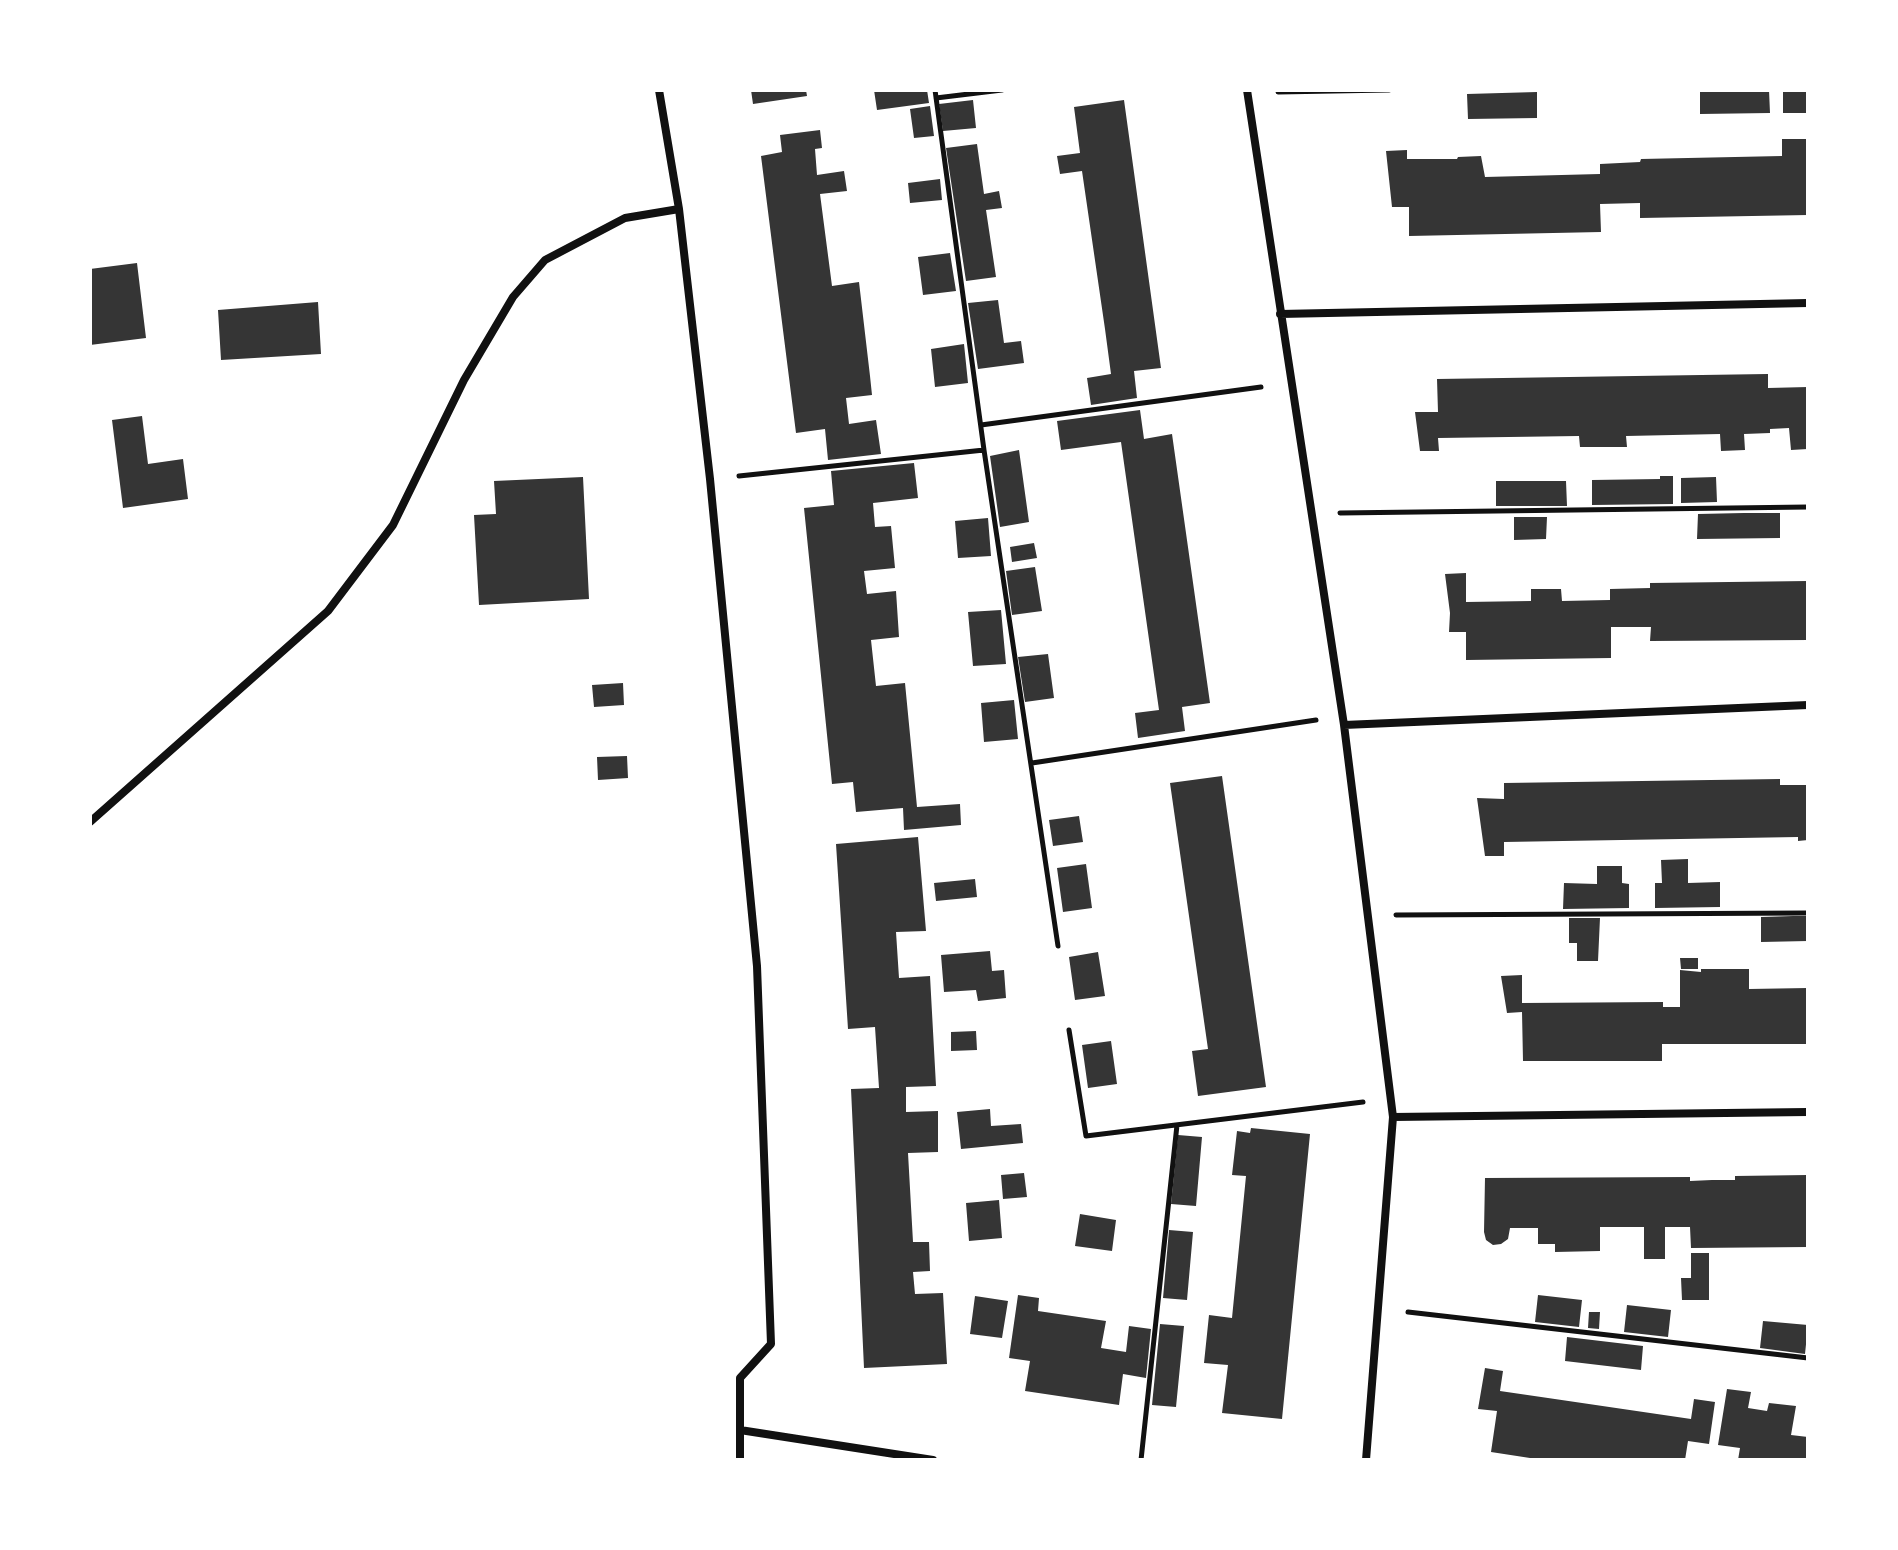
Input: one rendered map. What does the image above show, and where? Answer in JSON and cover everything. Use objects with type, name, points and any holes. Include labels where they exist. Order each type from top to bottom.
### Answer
[{"type":"street","points":[[659,90],[679,209],[710,479],[757,966],[771,1344],[740,1378],[740,1460]]},
{"type":"street","points":[[1247,91],[1343,721],[1393,1117],[1366,1460]]},
{"type":"street","points":[[90,822],[328,611],[393,525],[464,380],[513,297],[545,260],[625,218],[679,209]]},
{"type":"street","points":[[1280,314],[1808,303]]},
{"type":"street","points":[[1343,721],[1808,705]]},
{"type":"street","points":[[1393,1117],[1808,1112]]},
{"type":"street","points":[[740,1430],[933,1460]]},
{"type":"path","points":[[935,90],[984,450],[1058,946]]},
{"type":"path","points":[[936,98],[1002,90]]},
{"type":"path","points":[[1247,91],[1389,90]]},
{"type":"path","points":[[981,425],[1291,383]]},
{"type":"path","points":[[710,479],[984,450]]},
{"type":"path","points":[[1311,513],[1808,507]]},
{"type":"path","points":[[1032,763],[1343,721]]},
{"type":"path","points":[[1367,915],[1808,913]]},
{"type":"path","points":[[1069,1030],[1086,1136],[1390,1099]]},
{"type":"path","points":[[1141,1460],[1177,1125]]},
{"type":"path","points":[[1377,1309],[1808,1358]]},
{"type":"building","points":[[751,90],[806,90],[807,96],[753,104]]},
{"type":"building","points":[[874,90],[927,90],[929,103],[877,110]]},
{"type":"building","points":[[1700,90],[1769,90],[1770,113],[1700,114]]},
{"type":"building","points":[[1783,90],[1808,90],[1808,113],[1783,113]]},
{"type":"building","points":[[1537,92],[1537,118],[1468,119],[1467,94]]},
{"type":"building","points":[[973,100],[976,128],[943,131],[939,104]]},
{"type":"building","points":[[1124,100],[1161,368],[1134,371],[1137,398],[1091,405],[1087,378],[1111,374],[1105,329],[1082,171],[1060,174],[1057,156],[1080,153],[1074,107]]},
{"type":"building","points":[[930,106],[934,136],[914,138],[910,109]]},
{"type":"building","points":[[820,130],[822,148],[815,149],[817,175],[844,171],[847,191],[820,194],[832,286],[859,282],[872,395],[846,398],[849,424],[876,420],[881,454],[828,460],[825,429],[796,433],[761,156],[782,152],[780,135]]},
{"type":"building","points":[[1782,139],[1808,139],[1808,215],[1640,218],[1640,203],[1600,204],[1601,232],[1409,236],[1409,207],[1392,207],[1386,151],[1407,150],[1407,159],[1481,156],[1485,177],[1600,174],[1600,164],[1640,162],[1641,159],[1782,156]]},
{"type":"building","points":[[977,144],[984,194],[999,191],[1002,208],[986,210],[996,277],[966,281],[946,148]]},
{"type":"building","points":[[940,179],[942,200],[910,203],[908,183]]},
{"type":"building","points":[[950,253],[956,291],[923,295],[918,257]]},
{"type":"building","points":[[137,263],[146,338],[90,345],[90,269]]},
{"type":"building","points":[[998,300],[1004,343],[1021,341],[1024,363],[978,369],[968,303]]},
{"type":"building","points":[[318,302],[321,354],[221,360],[218,310]]},
{"type":"building","points":[[964,344],[968,383],[935,387],[931,349]]},
{"type":"building","points":[[1768,374],[1768,388],[1808,387],[1808,449],[1791,450],[1789,428],[1770,429],[1770,433],[1744,434],[1745,450],[1721,451],[1720,434],[1626,436],[1627,447],[1580,447],[1579,436],[1438,438],[1439,451],[1420,451],[1415,412],[1438,412],[1437,379]]},
{"type":"building","points":[[1140,410],[1144,439],[1172,434],[1210,703],[1182,707],[1185,731],[1138,738],[1135,713],[1159,710],[1121,442],[1061,450],[1057,421]]},
{"type":"building","points":[[142,416],[148,464],[183,459],[188,499],[123,508],[112,420]]},
{"type":"building","points":[[1019,450],[1029,522],[1000,527],[990,456]]},
{"type":"building","points":[[914,463],[918,498],[873,503],[875,527],[891,526],[895,568],[864,571],[867,594],[896,591],[899,637],[871,640],[876,686],[905,683],[917,807],[960,804],[961,825],[904,830],[903,808],[856,812],[853,782],[832,784],[804,508],[834,505],[831,471]]},
{"type":"building","points":[[1660,476],[1673,476],[1673,504],[1592,505],[1592,480],[1660,479]]},
{"type":"building","points":[[583,477],[589,599],[479,605],[474,515],[496,514],[494,481]]},
{"type":"building","points":[[1716,477],[1717,502],[1681,503],[1681,478]]},
{"type":"building","points":[[1496,481],[1566,481],[1567,506],[1496,506]]},
{"type":"building","points":[[1780,513],[1780,538],[1697,539],[1698,514]]},
{"type":"building","points":[[1514,517],[1547,517],[1546,539],[1514,540]]},
{"type":"building","points":[[988,518],[991,556],[958,558],[955,521]]},
{"type":"building","points":[[1034,543],[1037,558],[1012,562],[1010,547]]},
{"type":"building","points":[[1035,567],[1042,611],[1012,615],[1006,571]]},
{"type":"building","points":[[1466,573],[1466,602],[1531,601],[1531,589],[1561,589],[1562,601],[1610,600],[1610,589],[1650,588],[1650,583],[1808,581],[1808,640],[1650,641],[1651,627],[1611,627],[1611,658],[1466,660],[1466,632],[1449,632],[1445,574]]},
{"type":"building","points":[[1001,610],[1006,664],[973,666],[968,612]]},
{"type":"building","points":[[1048,654],[1054,698],[1025,702],[1018,657]]},
{"type":"building","points":[[623,683],[624,705],[594,707],[592,685]]},
{"type":"building","points":[[1014,700],[1018,739],[984,742],[981,703]]},
{"type":"building","points":[[627,756],[628,778],[598,780],[597,757]]},
{"type":"building","points":[[1222,776],[1266,1087],[1198,1096],[1192,1051],[1208,1049],[1170,783]]},
{"type":"building","points":[[1780,779],[1780,785],[1808,785],[1808,840],[1798,841],[1798,837],[1504,842],[1504,856],[1485,856],[1477,798],[1504,799],[1504,783]]},
{"type":"building","points":[[1079,816],[1083,842],[1053,846],[1049,820]]},
{"type":"building","points":[[918,837],[926,931],[896,932],[899,978],[930,976],[936,1086],[906,1087],[906,1112],[938,1111],[938,1152],[908,1153],[913,1242],[929,1242],[930,1271],[913,1272],[915,1294],[943,1293],[947,1364],[864,1368],[851,1089],[879,1088],[875,1027],[848,1029],[836,844]]},
{"type":"building","points":[[1688,859],[1688,883],[1720,882],[1720,907],[1655,908],[1655,883],[1662,883],[1661,860]]},
{"type":"building","points":[[1086,864],[1092,908],[1063,912],[1057,868]]},
{"type":"building","points":[[1597,866],[1622,866],[1622,883],[1629,884],[1629,908],[1563,909],[1564,883],[1597,884]]},
{"type":"building","points":[[975,879],[977,897],[936,901],[934,883]]},
{"type":"building","points":[[1808,916],[1808,941],[1761,942],[1761,917]]},
{"type":"building","points":[[1569,918],[1600,918],[1598,961],[1577,961],[1577,943],[1569,943]]},
{"type":"building","points":[[990,951],[992,971],[1004,970],[1006,998],[978,1001],[976,990],[944,992],[941,955]]},
{"type":"building","points":[[1098,952],[1105,996],[1075,1000],[1069,957]]},
{"type":"building","points":[[1680,958],[1698,958],[1698,969],[1681,969]]},
{"type":"building","points":[[1701,969],[1749,969],[1749,989],[1808,988],[1808,1044],[1662,1044],[1662,1061],[1523,1061],[1522,1012],[1507,1013],[1501,976],[1522,975],[1522,1003],[1663,1002],[1663,1007],[1680,1007],[1680,970],[1701,972]]},
{"type":"building","points":[[976,1031],[977,1050],[951,1051],[951,1032]]},
{"type":"building","points":[[1111,1041],[1117,1084],[1088,1088],[1082,1045]]},
{"type":"building","points":[[990,1109],[991,1126],[1021,1124],[1023,1143],[961,1149],[957,1112]]},
{"type":"building","points":[[1251,1128],[1310,1134],[1282,1419],[1222,1413],[1228,1365],[1204,1363],[1209,1315],[1232,1318],[1246,1176],[1232,1175],[1237,1131],[1250,1133]]},
{"type":"building","points":[[1178,1135],[1202,1137],[1196,1206],[1171,1204]]},
{"type":"building","points":[[1024,1173],[1027,1197],[1003,1199],[1001,1175]]},
{"type":"building","points":[[1808,1175],[1808,1247],[1691,1248],[1690,1227],[1665,1227],[1665,1259],[1644,1259],[1644,1227],[1600,1227],[1600,1251],[1555,1252],[1555,1244],[1538,1244],[1538,1228],[1510,1228],[1508,1239],[1493,1245],[1486,1240],[1484,1232],[1485,1178],[1690,1177],[1690,1181],[1735,1180],[1735,1176]]},
{"type":"building","points":[[999,1200],[1002,1238],[969,1241],[966,1203]]},
{"type":"building","points":[[1080,1214],[1116,1220],[1112,1251],[1075,1246]]},
{"type":"building","points":[[1169,1230],[1193,1232],[1187,1300],[1163,1298]]},
{"type":"building","points":[[1691,1253],[1709,1253],[1709,1300],[1682,1300],[1681,1278],[1691,1278]]},
{"type":"building","points":[[1018,1295],[1039,1298],[1038,1311],[1106,1321],[1101,1348],[1126,1352],[1129,1326],[1151,1329],[1146,1378],[1123,1374],[1119,1405],[1025,1391],[1030,1361],[1009,1358]]},
{"type":"building","points":[[1538,1295],[1582,1300],[1579,1327],[1535,1322]]},
{"type":"building","points":[[975,1296],[1008,1301],[1002,1338],[970,1334]]},
{"type":"building","points":[[1627,1305],[1671,1310],[1668,1337],[1624,1332]]},
{"type":"building","points":[[1589,1312],[1600,1312],[1599,1329],[1588,1328]]},
{"type":"building","points":[[1763,1321],[1808,1325],[1805,1354],[1760,1348]]},
{"type":"building","points":[[1160,1324],[1184,1326],[1176,1407],[1152,1405]]},
{"type":"building","points":[[1567,1337],[1643,1346],[1641,1370],[1565,1361]]},
{"type":"building","points":[[1485,1368],[1503,1371],[1500,1391],[1691,1419],[1694,1399],[1715,1402],[1709,1444],[1688,1441],[1685,1460],[1543,1460],[1491,1452],[1497,1411],[1478,1409]]},
{"type":"building","points":[[1727,1389],[1751,1392],[1748,1408],[1767,1411],[1769,1403],[1796,1406],[1791,1435],[1808,1437],[1808,1460],[1738,1460],[1740,1448],[1718,1445]]}]
